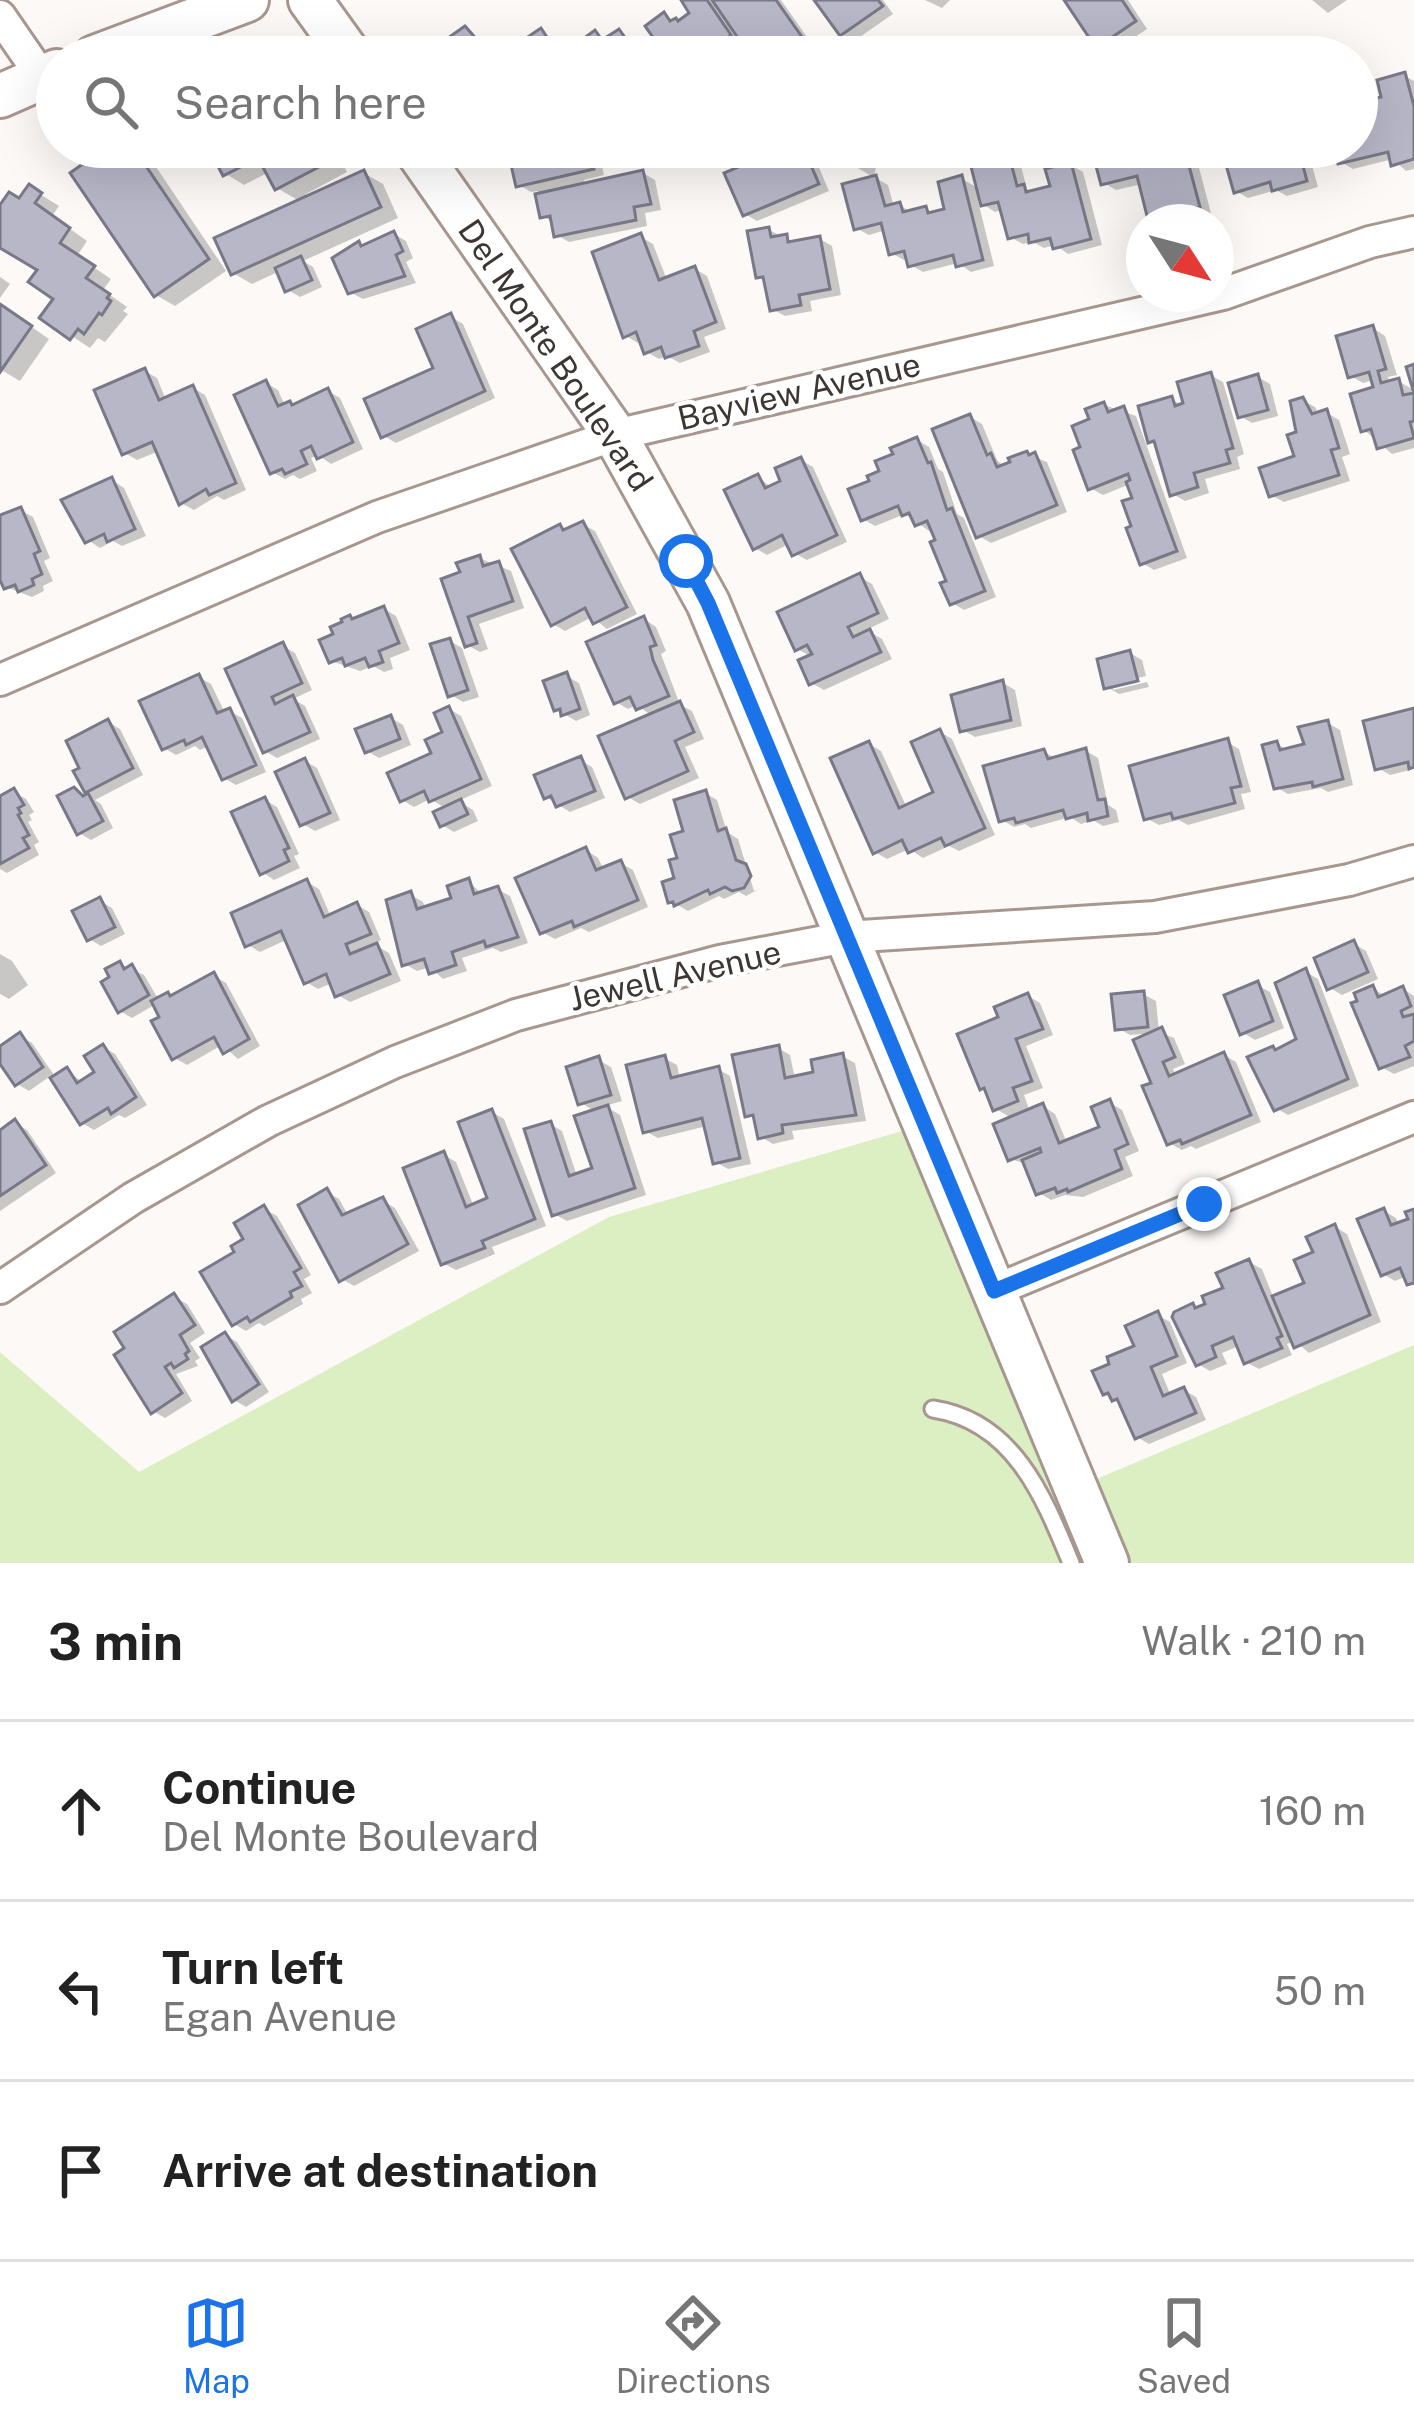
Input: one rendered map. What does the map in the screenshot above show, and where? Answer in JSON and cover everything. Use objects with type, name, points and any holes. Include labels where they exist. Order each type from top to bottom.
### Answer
[{"type":"street","points":[[151,36],[247,0]]},
{"type":"street","points":[[310,0],[336,36]]},
{"type":"street","points":[[0,16],[36,58]]},
{"type":"street","points":[[0,95],[36,80]]},
{"type":"street","name":"Del Monte Boulevard","points":[[429,168],[615,435],[708,603],[1107,1563]]},
{"type":"street","name":"Bayview Avenue","points":[[0,680],[377,517],[615,435],[1223,294],[1370,242],[1414,232]]},
{"type":"street","name":"Jewell Avenue","points":[[0,1288],[133,1198],[268,1120],[395,1062],[516,1015],[720,961],[846,937],[1155,917],[1349,880],[1414,860]]},
{"type":"street","points":[[994,1291],[1414,1117]]},
{"type":"lane","points":[[933,1409],[976,1421],[1013,1453],[1035,1483],[1071,1563]]},
{"type":"green space","points":[[926,1124],[1075,1488],[1414,1345],[1414,1563],[0,1563],[0,1352],[139,1472],[609,1217]]},
{"type":"building","points":[[681,0],[707,0],[731,35],[652,36],[645,26],[664,12],[670,21],[689,13]]},
{"type":"building","points":[[712,0],[776,0],[801,36],[737,36]]},
{"type":"building","points":[[814,0],[878,0],[883,6],[840,36]]},
{"type":"building","points":[[1064,0],[1122,0],[1136,21],[1114,36],[1088,36]]},
{"type":"building","points":[[465,26],[474,36],[451,36]]},
{"type":"building","points":[[1405,72],[1414,106],[1414,159],[1391,166],[1388,152],[1378,154],[1378,80]]},
{"type":"building","points":[[77,168],[147,168],[209,259],[154,297],[70,173]]},
{"type":"building","points":[[263,168],[317,168],[275,190]]},
{"type":"building","points":[[512,168],[594,168],[594,169],[516,187]]},
{"type":"building","points":[[736,168],[812,168],[819,184],[743,216],[724,173]]},
{"type":"building","points":[[971,168],[1012,168],[1017,186],[1024,184],[1026,192],[1050,186],[1045,169],[1073,168],[1091,239],[1053,249],[1050,238],[1029,243],[1028,234],[1008,239],[998,202],[981,206]]},
{"type":"building","points":[[1097,168],[1190,168],[1199,204],[1144,204],[1137,176],[1101,185]]},
{"type":"building","points":[[1227,168],[1304,168],[1307,181],[1272,191],[1270,182],[1234,193]]},
{"type":"building","points":[[364,170],[381,207],[231,275],[214,238]]},
{"type":"building","points":[[643,170],[651,204],[634,207],[636,220],[554,237],[550,216],[540,218],[535,194]]},
{"type":"building","points":[[876,175],[885,206],[900,202],[903,212],[926,206],[928,213],[944,209],[938,182],[962,175],[983,260],[956,267],[953,255],[908,267],[904,251],[889,255],[881,223],[854,230],[842,184]]},
{"type":"building","points":[[29,184],[42,193],[35,203],[70,228],[60,243],[95,266],[86,278],[110,294],[102,315],[84,334],[78,329],[70,340],[39,318],[53,299],[28,282],[37,270],[0,248],[0,205],[9,192],[19,198]]},
{"type":"building","points":[[769,227],[771,237],[787,234],[788,242],[820,236],[830,289],[799,295],[801,305],[770,311],[763,277],[756,278],[747,231]]},
{"type":"building","points":[[394,231],[403,251],[396,255],[405,276],[348,294],[332,258],[359,241],[361,246]]},
{"type":"building","points":[[641,233],[659,280],[695,266],[716,322],[694,331],[699,346],[665,358],[661,347],[644,354],[636,332],[623,338],[592,252]]},
{"type":"building","points":[[301,256],[312,280],[285,292],[275,268]]},
{"type":"building","points":[[0,304],[32,326],[0,372]]},
{"type":"building","points":[[451,313],[485,391],[381,438],[364,399],[433,368],[416,329]]},
{"type":"building","points":[[1373,325],[1386,369],[1378,371],[1381,383],[1399,378],[1403,395],[1414,393],[1414,421],[1410,422],[1414,438],[1377,449],[1371,429],[1361,432],[1350,394],[1373,387],[1369,372],[1348,378],[1336,336]]},
{"type":"building","points":[[1414,364],[1414,393],[1406,367]]},
{"type":"building","points":[[145,368],[159,400],[193,385],[236,483],[209,495],[206,489],[179,505],[152,442],[122,455],[94,390]]},
{"type":"building","points":[[1211,372],[1233,448],[1226,450],[1230,463],[1194,473],[1198,487],[1170,496],[1138,406],[1172,396],[1175,406],[1183,403],[1177,382]]},
{"type":"building","points":[[1258,374],[1268,410],[1238,418],[1228,383]]},
{"type":"building","points":[[266,380],[278,406],[290,401],[292,405],[328,388],[353,442],[317,459],[311,446],[301,451],[307,464],[285,474],[282,469],[270,474],[234,395]]},
{"type":"building","points":[[1303,397],[1312,414],[1327,409],[1339,448],[1331,450],[1339,475],[1269,497],[1259,468],[1294,456],[1287,435],[1296,432],[1290,401]]},
{"type":"building","points":[[1104,402],[1108,412],[1124,406],[1177,551],[1140,565],[1122,501],[1132,498],[1128,474],[1088,490],[1073,450],[1080,447],[1072,426],[1089,419],[1085,409]]},
{"type":"building","points":[[970,414],[997,467],[1010,462],[1008,458],[1035,452],[1057,505],[976,538],[932,429]]},
{"type":"building","points":[[917,437],[985,591],[950,605],[940,583],[946,581],[927,521],[915,526],[909,513],[902,516],[898,506],[861,521],[848,489],[869,481],[867,476],[879,471],[875,461],[893,454],[890,448]]},
{"type":"building","points":[[801,457],[837,535],[792,556],[782,535],[753,550],[724,490],[758,474],[765,488],[780,481],[775,468]]},
{"type":"building","points":[[112,477],[135,529],[107,542],[104,534],[85,543],[61,500]]},
{"type":"building","points":[[21,507],[40,551],[34,554],[42,574],[32,579],[34,585],[18,592],[15,585],[4,589],[0,580],[0,515]]},
{"type":"building","points":[[583,521],[627,607],[593,624],[585,608],[551,626],[511,549],[560,524],[563,530]]},
{"type":"building","points":[[480,555],[483,566],[499,561],[513,601],[468,617],[477,643],[465,647],[441,579],[460,572],[456,563]]},
{"type":"building","points":[[860,573],[878,613],[848,627],[853,637],[870,629],[881,652],[809,685],[798,660],[812,654],[807,645],[795,651],[777,612]]},
{"type":"building","points":[[384,606],[399,643],[379,651],[383,662],[369,667],[365,658],[345,666],[342,658],[329,663],[319,640],[333,634],[330,627],[350,615],[352,619]]},
{"type":"building","points":[[644,616],[656,645],[650,647],[653,660],[669,696],[636,710],[630,697],[614,704],[586,642]]},
{"type":"building","points":[[450,638],[468,690],[448,697],[430,644]]},
{"type":"building","points":[[283,642],[302,683],[272,697],[275,704],[293,695],[310,732],[263,753],[225,669]]},
{"type":"building","points":[[1130,650],[1138,681],[1104,689],[1097,659]]},
{"type":"building","points":[[567,672],[580,709],[561,716],[560,709],[554,711],[543,681]]},
{"type":"building","points":[[199,674],[217,713],[230,708],[256,765],[222,780],[202,737],[162,750],[139,701]]},
{"type":"building","points":[[1003,680],[1011,720],[960,732],[951,695]]},
{"type":"building","points":[[680,701],[694,732],[675,741],[688,771],[625,799],[598,736]]},
{"type":"building","points":[[449,706],[481,779],[429,802],[424,791],[400,802],[387,773],[431,753],[425,740],[442,732],[434,713]]},
{"type":"building","points":[[1414,708],[1414,767],[1409,769],[1408,762],[1375,770],[1363,721]]},
{"type":"building","points":[[391,715],[400,739],[365,753],[355,729]]},
{"type":"building","points":[[108,719],[133,768],[85,793],[73,771],[79,768],[66,741]]},
{"type":"building","points":[[1328,720],[1343,779],[1313,787],[1312,782],[1274,789],[1262,745],[1277,741],[1280,750],[1304,744],[1298,727]]},
{"type":"building","points":[[940,729],[985,828],[945,846],[941,838],[908,853],[902,840],[873,854],[830,758],[869,741],[899,808],[933,792],[911,742]]},
{"type":"building","points":[[1228,738],[1241,786],[1231,788],[1235,803],[1173,819],[1171,813],[1144,820],[1129,766]]},
{"type":"building","points":[[1086,748],[1098,800],[1105,799],[1108,816],[1088,821],[1087,813],[1066,819],[1063,810],[1016,823],[1014,818],[999,822],[983,766],[1044,749],[1048,759]]},
{"type":"building","points":[[581,756],[595,791],[556,807],[551,796],[544,799],[534,775]]},
{"type":"building","points":[[305,758],[330,813],[300,826],[275,772]]},
{"type":"building","points":[[74,787],[83,796],[88,793],[103,821],[77,835],[57,796]]},
{"type":"building","points":[[14,788],[24,805],[18,808],[18,815],[29,835],[23,838],[29,848],[0,864],[0,796]]},
{"type":"building","points":[[706,790],[718,831],[726,828],[736,860],[746,864],[751,876],[744,888],[732,891],[725,887],[710,894],[708,890],[674,906],[668,903],[662,882],[674,878],[669,860],[677,858],[670,835],[683,831],[674,800]]},
{"type":"building","points":[[265,797],[289,848],[284,850],[289,861],[260,875],[231,812]]},
{"type":"building","points":[[461,799],[468,814],[440,827],[433,812]]},
{"type":"building","points":[[586,847],[596,870],[621,860],[638,900],[574,927],[572,921],[540,934],[515,878]]},
{"type":"building","points":[[469,878],[474,894],[498,886],[518,937],[486,947],[484,941],[452,952],[456,965],[429,974],[424,959],[402,966],[386,900],[411,891],[417,909],[451,898],[447,886]]},
{"type":"building","points":[[307,879],[324,917],[357,902],[371,934],[346,944],[350,954],[377,943],[390,974],[335,997],[326,974],[304,984],[281,931],[245,947],[231,913]]},
{"type":"building","points":[[100,897],[115,927],[87,941],[72,911]]},
{"type":"building","points":[[1354,940],[1368,972],[1327,990],[1314,958]]},
{"type":"building","points":[[120,961],[124,969],[132,964],[149,995],[118,1013],[101,982],[109,977],[105,969]]},
{"type":"building","points":[[1306,968],[1348,1079],[1274,1111],[1247,1057],[1296,1039],[1275,983]]},
{"type":"building","points":[[214,972],[249,1039],[223,1054],[214,1037],[172,1060],[151,1021],[159,1017],[151,1001]]},
{"type":"building","points":[[1258,981],[1273,1021],[1240,1035],[1224,995]]},
{"type":"building","points":[[1373,985],[1378,997],[1403,986],[1411,1006],[1401,1011],[1403,1017],[1414,1014],[1414,1041],[1405,1046],[1410,1057],[1379,1069],[1351,1003],[1357,1001],[1354,993]]},
{"type":"building","points":[[1144,991],[1148,1027],[1115,1030],[1111,994]]},
{"type":"building","points":[[1028,993],[1043,1029],[1016,1039],[1032,1081],[1013,1088],[1018,1101],[993,1111],[957,1034],[998,1017],[994,1007]]},
{"type":"building","points":[[1162,1027],[1175,1057],[1163,1062],[1169,1076],[1224,1052],[1251,1115],[1182,1144],[1180,1140],[1167,1145],[1142,1086],[1151,1083],[1133,1040]]},
{"type":"building","points":[[20,1032],[43,1067],[15,1086],[0,1064],[0,1046]]},
{"type":"building","points":[[103,1044],[136,1097],[111,1114],[108,1108],[80,1125],[50,1078],[67,1067],[77,1083],[94,1072],[84,1056]]},
{"type":"building","points":[[779,1045],[785,1078],[813,1072],[811,1060],[843,1053],[856,1115],[782,1125],[783,1133],[758,1139],[753,1115],[745,1117],[732,1055]]},
{"type":"building","points":[[665,1055],[671,1078],[719,1066],[740,1158],[713,1164],[702,1118],[643,1133],[626,1065]]},
{"type":"building","points":[[599,1056],[611,1095],[578,1105],[566,1067]]},
{"type":"building","points":[[1110,1099],[1128,1144],[1115,1150],[1122,1169],[1068,1192],[1057,1193],[1055,1188],[1036,1195],[1022,1160],[1041,1152],[1040,1148],[1008,1161],[993,1124],[1043,1103],[1059,1143],[1099,1127],[1091,1107]]},
{"type":"building","points":[[608,1105],[635,1188],[552,1216],[524,1129],[551,1121],[569,1176],[592,1168],[574,1116]]},
{"type":"building","points":[[492,1109],[535,1219],[482,1241],[485,1248],[441,1265],[403,1168],[444,1151],[466,1207],[487,1198],[458,1122]]},
{"type":"building","points":[[15,1119],[46,1165],[0,1196],[0,1130]]},
{"type":"building","points":[[327,1188],[342,1215],[383,1197],[408,1244],[339,1282],[298,1205]]},
{"type":"building","points":[[264,1205],[301,1268],[294,1272],[302,1286],[250,1322],[247,1317],[232,1326],[200,1272],[234,1252],[231,1246],[243,1239],[234,1223]]},
{"type":"building","points":[[1384,1208],[1391,1225],[1408,1219],[1405,1212],[1414,1209],[1414,1283],[1407,1285],[1400,1268],[1381,1276],[1357,1219]]},
{"type":"building","points":[[1335,1224],[1370,1315],[1294,1348],[1272,1296],[1304,1283],[1294,1260],[1313,1252],[1306,1237]]},
{"type":"building","points":[[1249,1259],[1282,1336],[1277,1338],[1282,1348],[1244,1364],[1233,1337],[1212,1346],[1216,1357],[1196,1366],[1172,1317],[1174,1312],[1193,1303],[1195,1308],[1205,1304],[1202,1296],[1223,1288],[1216,1273]]},
{"type":"building","points":[[174,1293],[195,1325],[180,1335],[188,1359],[174,1368],[171,1363],[165,1367],[182,1393],[151,1414],[114,1355],[124,1348],[114,1332]]},
{"type":"building","points":[[1158,1311],[1177,1356],[1151,1367],[1163,1396],[1184,1387],[1196,1413],[1135,1439],[1117,1399],[1103,1395],[1092,1371],[1109,1364],[1107,1357],[1134,1346],[1125,1326]]},
{"type":"building","points":[[225,1332],[259,1384],[232,1402],[201,1347]]},
{"type":"route","points":[[686,561],[708,603],[994,1291],[1204,1204]]}]
